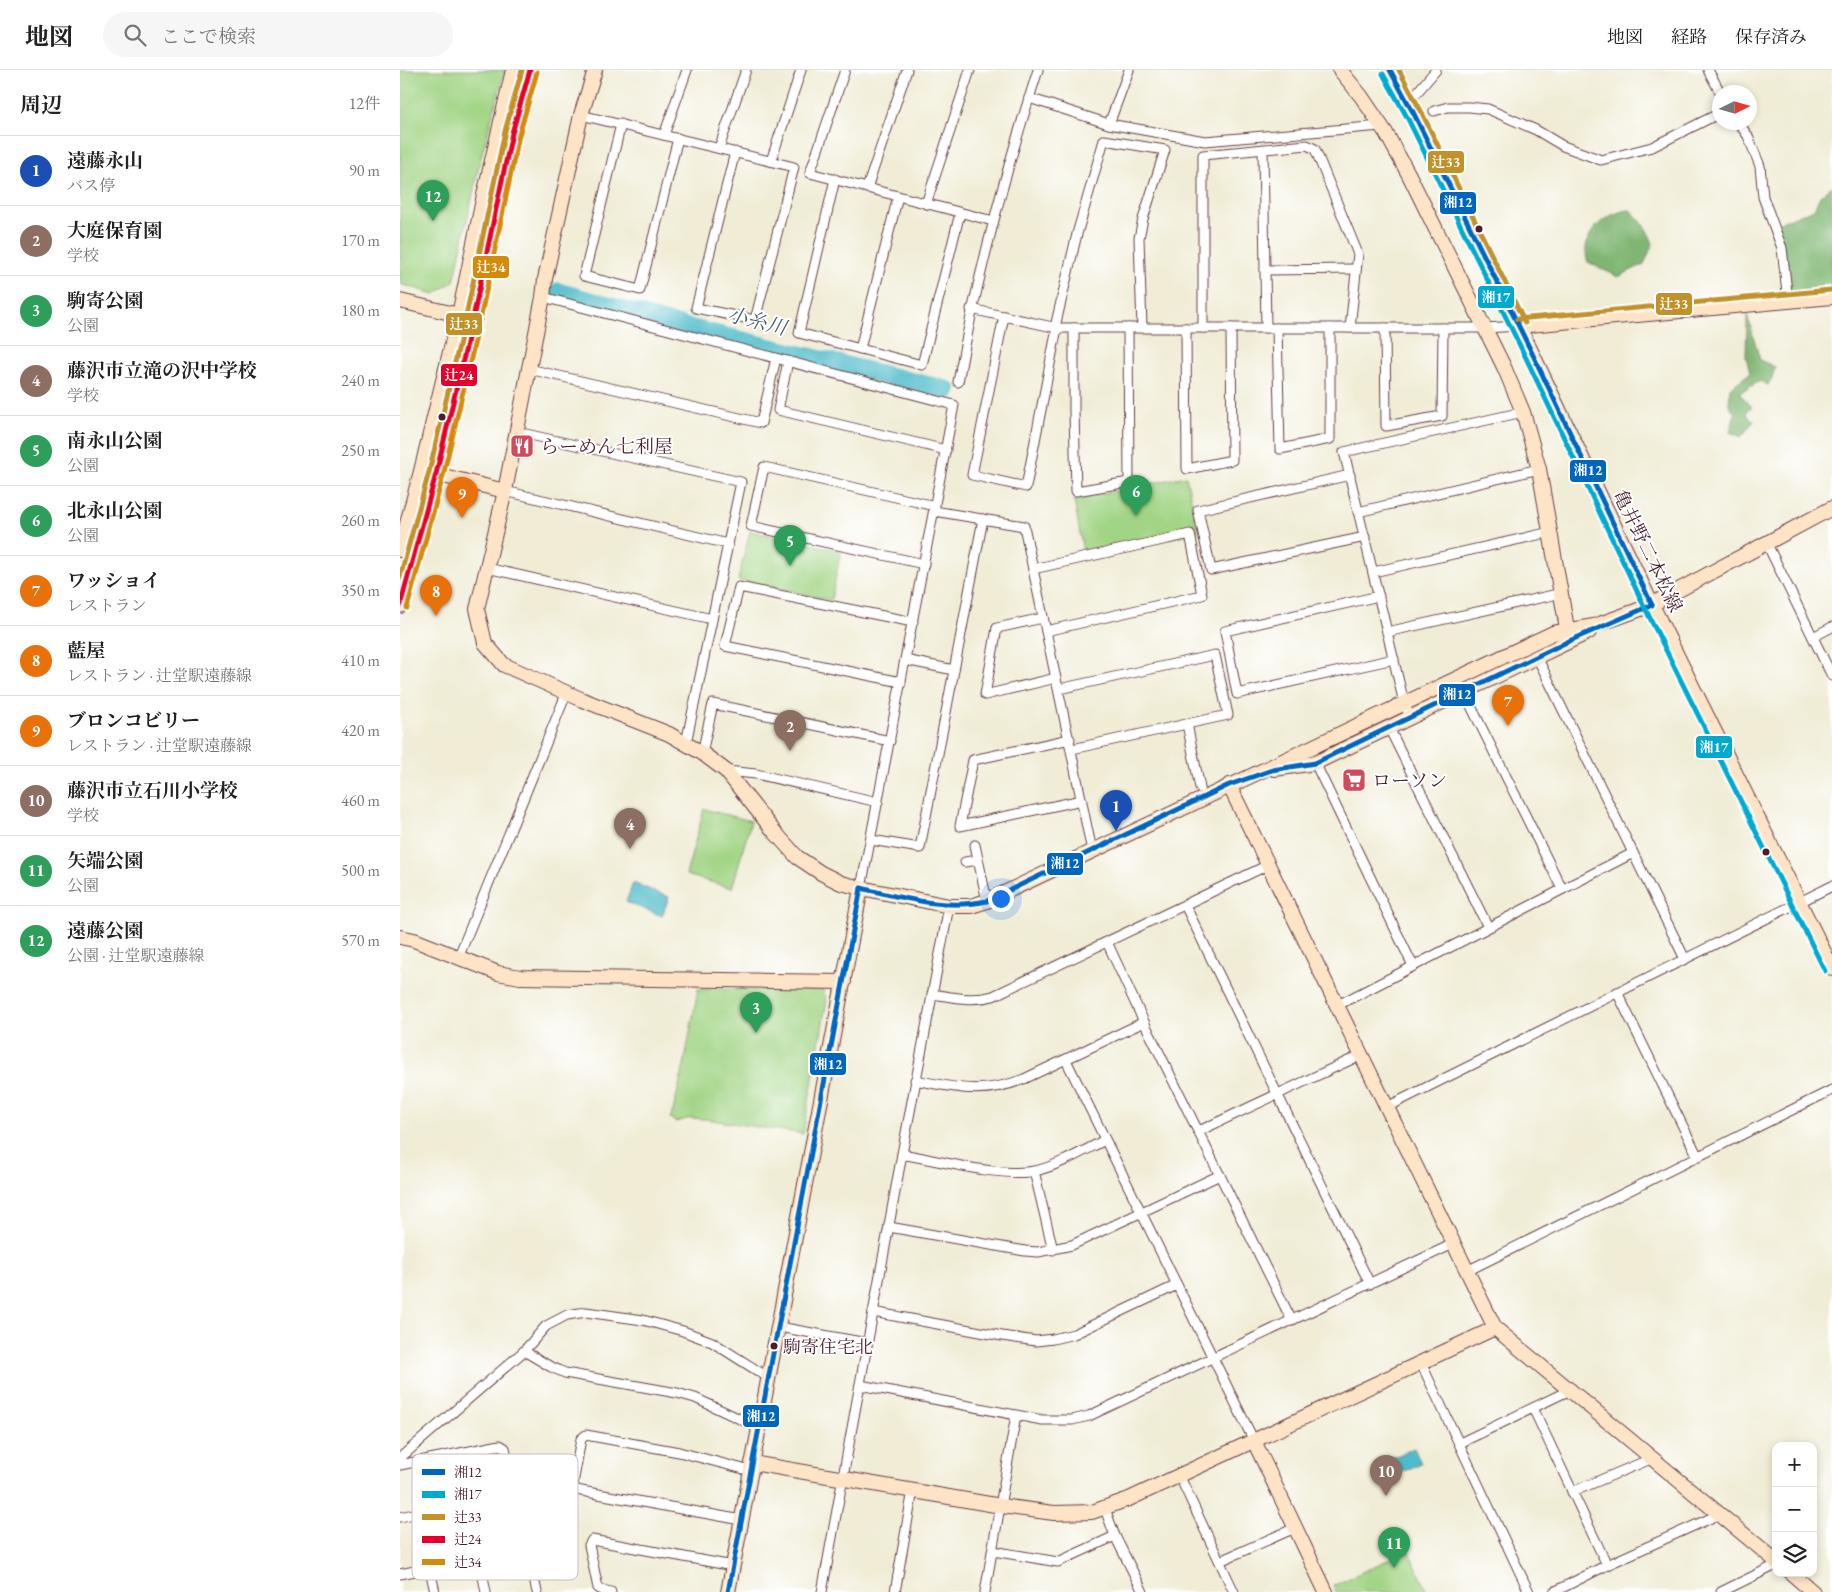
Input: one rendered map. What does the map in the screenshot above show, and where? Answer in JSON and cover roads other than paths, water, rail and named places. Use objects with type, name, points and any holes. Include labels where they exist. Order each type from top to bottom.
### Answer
[{"type":"street","points":[[400,606],[436,474],[466,317],[486,186],[513,70]]},
{"type":"street","points":[[400,550],[466,317],[512,133],[530,70]]},
{"type":"street","points":[[595,70],[581,115],[545,279],[544,297],[505,491],[477,609],[485,643],[504,665],[583,700],[669,734],[702,753],[726,771],[772,830],[797,857],[828,876],[841,883],[861,888],[949,906],[971,906],[987,901],[1553,633],[1568,636]]},
{"type":"street","points":[[664,135],[687,70]]},
{"type":"street","points":[[719,148],[746,70]]},
{"type":"street","points":[[771,161],[801,70]]},
{"type":"street","points":[[845,70],[810,173],[993,221]]},
{"type":"street","points":[[867,188],[907,70]]},
{"type":"street","points":[[926,204],[970,70]]},
{"type":"street","points":[[958,382],[971,309],[993,221],[1038,70]]},
{"type":"street","points":[[1109,124],[1128,70]]},
{"type":"street","points":[[1340,70],[1361,96],[1381,126],[1409,175],[1485,328],[1523,412],[1540,469],[1568,636]]},
{"type":"street","name":"亀井野二本松線","points":[[1390,70],[1518,326],[1652,605],[1832,968]]},
{"type":"street","points":[[1408,103],[1436,70]]},
{"type":"street","points":[[1708,70],[1716,85]]},
{"type":"street","points":[[1029,98],[1109,124],[1205,141],[1381,126]]},
{"type":"street","points":[[1434,111],[1448,107],[1488,109],[1536,130],[1563,146],[1601,160],[1652,147],[1712,117]]},
{"type":"street","points":[[581,115],[621,124],[719,148],[735,152],[771,161],[794,167],[755,320],[696,308],[735,152]]},
{"type":"street","points":[[621,124],[584,276],[640,290],[678,138]]},
{"type":"street","points":[[1744,130],[1760,166],[1763,197],[1782,248],[1788,301]]},
{"type":"street","points":[[1004,316],[972,475],[1026,487],[1056,327],[1077,234],[1104,140],[1165,150],[1143,219],[1139,238],[1142,328]]},
{"type":"street","points":[[1204,328],[1203,155],[1307,145],[1315,149],[1358,254],[1350,328]]},
{"type":"street","points":[[1263,150],[1266,328]]},
{"type":"street","points":[[835,179],[799,333],[922,365],[960,213]]},
{"type":"street","points":[[860,349],[898,196]]},
{"type":"street","points":[[1265,270],[1356,269]]},
{"type":"street","points":[[544,297],[954,405],[728,1592]]},
{"type":"street","points":[[971,309],[1056,327],[1074,328],[1485,328],[1832,297]]},
{"type":"street","points":[[400,301],[466,317]]},
{"type":"street","points":[[1074,328],[1076,491],[1129,482],[1128,328]]},
{"type":"street","points":[[1186,328],[1187,469],[1232,460],[1231,328]]},
{"type":"street","points":[[1277,328],[1280,449],[1330,439],[1330,328]]},
{"type":"street","points":[[1385,328],[1386,426],[1442,416],[1443,328]]},
{"type":"street","points":[[529,369],[760,423],[776,358]]},
{"type":"street","points":[[788,361],[778,410],[946,450]]},
{"type":"street","points":[[1410,716],[1404,703],[1344,452],[1523,412]]},
{"type":"street","points":[[516,432],[741,482],[686,743]]},
{"type":"street","points":[[924,564],[751,526],[764,467],[934,509],[1024,526],[1092,851]]},
{"type":"street","points":[[1358,512],[1540,469]]},
{"type":"street","points":[[422,471],[728,544]]},
{"type":"street","points":[[1350,475],[1198,510],[1211,570],[1365,537]]},
{"type":"street","points":[[1229,785],[1272,770],[1315,763],[1410,716],[1538,657],[1568,636],[1652,605],[1832,508]]},
{"type":"street","points":[[871,840],[920,848],[983,519]]},
{"type":"street","points":[[1373,572],[1551,532]]},
{"type":"street","points":[[1033,569],[1190,534],[1202,594],[1046,631]]},
{"type":"street","points":[[1767,544],[1832,676]]},
{"type":"street","points":[[488,568],[712,619]]},
{"type":"street","points":[[901,682],[725,646],[739,588],[912,622]]},
{"type":"street","points":[[1387,632],[1562,593]]},
{"type":"street","points":[[1379,596],[1225,632],[1237,694],[1394,659]]},
{"type":"street","points":[[1043,618],[997,628],[985,696],[1056,678]]},
{"type":"street","points":[[1813,637],[1832,628]]},
{"type":"street","points":[[1059,689],[1216,655],[1228,715],[1072,749]]},
{"type":"street","points":[[1538,657],[1685,959]]},
{"type":"street","points":[[905,660],[954,670]]},
{"type":"street","points":[[458,958],[567,692]]},
{"type":"street","points":[[1464,692],[1562,889]]},
{"type":"street","points":[[702,753],[713,704],[890,741]]},
{"type":"street","points":[[1187,724],[1200,788]]},
{"type":"street","points":[[1389,728],[1488,927]]},
{"type":"street","points":[[1070,739],[973,760],[960,826],[1082,800]]},
{"type":"street","points":[[1315,763],[1413,966]]},
{"type":"street","points":[[726,771],[756,774],[878,802]]},
{"type":"street","points":[[1229,785],[1495,1328],[1772,1558]]},
{"type":"street","points":[[975,845],[987,901]]},
{"type":"street","points":[[1338,1005],[1633,853]]},
{"type":"street","points":[[965,862],[978,860]]},
{"type":"street","points":[[932,994],[966,999],[980,999],[993,996],[1268,865]]},
{"type":"street","points":[[1387,1107],[1832,886]]},
{"type":"street","points":[[822,1592],[949,906]]},
{"type":"street","points":[[1185,906],[1370,1284]]},
{"type":"street","points":[[400,937],[414,940],[498,973],[520,976],[844,982]]},
{"type":"street","points":[[1107,942],[1144,1022],[1292,1321]]},
{"type":"street","points":[[1617,992],[1698,1157]]},
{"type":"street","points":[[916,1080],[967,1090],[1004,1087],[1066,1060],[1144,1022]]},
{"type":"street","points":[[1198,1131],[1361,1055]]},
{"type":"street","points":[[1066,1060],[1254,1441],[1326,1592]]},
{"type":"street","points":[[1467,1271],[1832,1090]]},
{"type":"street","points":[[902,1154],[1002,1172],[1034,1171],[1053,1166],[1106,1140]]},
{"type":"street","points":[[1034,1171],[1053,1250]]},
{"type":"street","points":[[889,1227],[1025,1251],[1053,1250],[1072,1245],[1220,1175]]},
{"type":"street","points":[[860,1386],[1058,1421],[1089,1416],[1453,1244]]},
{"type":"street","points":[[873,1312],[1019,1340],[1044,1340],[1074,1334],[1177,1285]]},
{"type":"street","points":[[400,1458],[524,1351],[546,1326],[566,1315],[586,1312],[643,1320],[683,1331],[712,1342],[769,1378]]},
{"type":"street","points":[[779,1327],[867,1343]]},
{"type":"street","points":[[578,1456],[581,1439],[586,1436],[751,1467],[843,1479],[1001,1506],[1060,1513],[1092,1512],[1179,1476],[1495,1328]]},
{"type":"street","points":[[524,1351],[551,1368],[565,1373],[695,1398],[759,1428]]},
{"type":"street","points":[[1421,1363],[1529,1592]]},
{"type":"street","points":[[1460,1443],[1570,1390]]},
{"type":"street","points":[[1533,1408],[1607,1565]]},
{"type":"street","points":[[986,1592],[1016,1415]]},
{"type":"street","points":[[452,1454],[500,1444],[505,1448],[506,1454]]},
{"type":"street","points":[[1572,1492],[1653,1458]]},
{"type":"street","points":[[1179,1476],[1234,1592]]},
{"type":"street","points":[[578,1490],[742,1520]]},
{"type":"street","points":[[895,1592],[913,1490]]},
{"type":"street","points":[[1105,1508],[1115,1536],[1140,1591]]},
{"type":"street","points":[[1554,1592],[1607,1565],[1720,1514]]},
{"type":"street","points":[[1220,1561],[1295,1528]]},
{"type":"street","points":[[993,1551],[1058,1562],[1115,1536]]},
{"type":"street","points":[[611,1592],[598,1588],[589,1545],[592,1540],[733,1566]]},
{"type":"street","points":[[1721,1592],[1772,1568]]},
{"type":"street","points":[[1796,1577],[1813,1592]]},
{"type":"water","points":[[633,883],[669,897],[662,916],[626,902]]},
{"type":"water","points":[[1414,1448],[1421,1463],[1386,1480],[1379,1464]]},
{"type":"waterway","name":"小糸川","points":[[558,292],[664,322],[947,390]]},
{"type":"place","name":"遠藤公園","points":[[433,221]]},
{"type":"place","name":"らーめん七利屋","points":[[522,446]]},
{"type":"place","name":"北永山公園","points":[[1136,516]]},
{"type":"place","name":"ブロンコビリー","points":[[462,518]]},
{"type":"place","name":"南永山公園","points":[[790,566]]},
{"type":"place","name":"藍屋","points":[[436,616]]},
{"type":"place","name":"ワッショイ","points":[[1508,726]]},
{"type":"place","name":"大庭保育園","points":[[790,751]]},
{"type":"place","name":"ローソン","points":[[1354,780]]},
{"type":"place","name":"遠藤永山","points":[[1116,831]]},
{"type":"place","name":"藤沢市立滝の沢中学校","points":[[630,849]]},
{"type":"place","name":"駒寄公園","points":[[756,1033]]},
{"type":"place","name":"駒寄住宅北","points":[[774,1346]]},
{"type":"place","name":"藤沢市立石川小学校","points":[[1386,1496]]},
{"type":"place","name":"矢端公園","points":[[1394,1568]]}]
